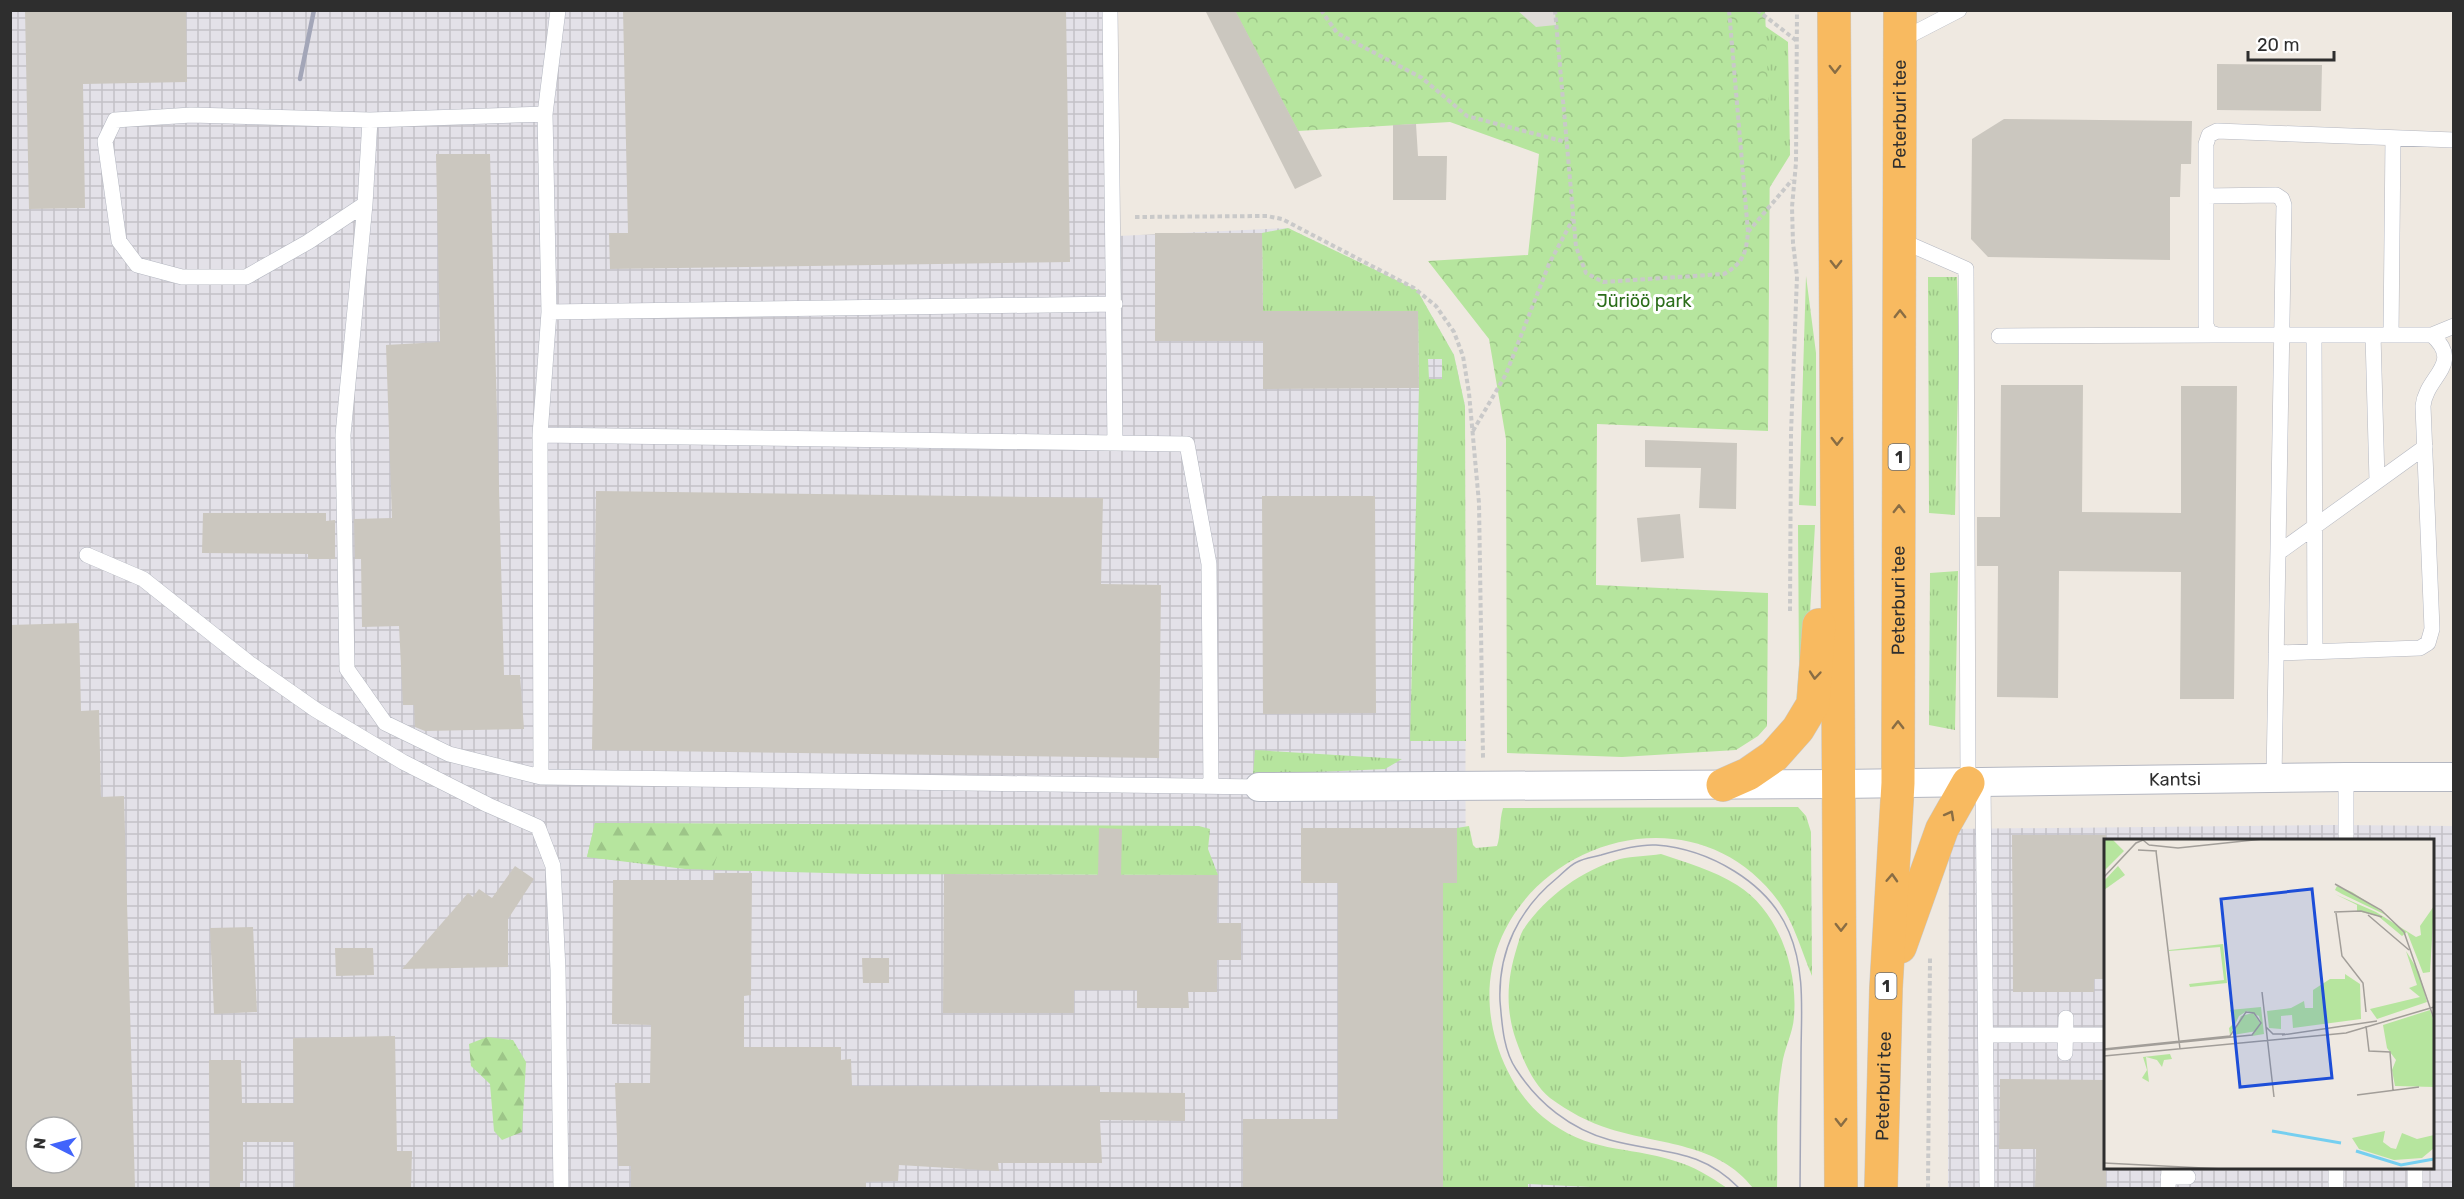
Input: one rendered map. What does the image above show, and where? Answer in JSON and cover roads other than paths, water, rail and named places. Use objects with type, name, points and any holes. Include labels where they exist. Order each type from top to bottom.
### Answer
[{"type":"highway","points":[[1834,10],[1841,1188]]},
{"type":"highway","name":"Peterburi tee","points":[[1881,1188],[1886,988],[1898,783],[1900,26]]},
{"type":"highway","points":[[1723,785],[1748,774],[1774,756],[1798,729],[1813,704],[1819,627],[1838,513]]},
{"type":"highway","points":[[1886,988],[1911,911],[1942,829],[1976,783]]},
{"type":"street","name":"Kantsi","points":[[1259,787],[1976,783],[2454,777]]},
{"type":"lane","points":[[541,777],[540,435],[549,312],[545,114],[558,10]]},
{"type":"lane","points":[[1110,10],[1115,443]]},
{"type":"lane","points":[[1900,26],[1959,10]]},
{"type":"lane","points":[[365,204],[308,242],[246,277],[182,277],[137,265],[119,241],[105,141],[115,120],[191,115],[370,120],[545,114]]},
{"type":"lane","points":[[370,120],[365,204],[343,435],[347,669],[385,723],[449,754],[541,777],[1259,787]]},
{"type":"lane","points":[[2217,335],[2209,332],[2205,325],[2206,144],[2209,135],[2217,131],[2454,140]]},
{"type":"lane","points":[[2391,335],[2393,138]]},
{"type":"lane","points":[[2206,196],[2276,195],[2282,199],[2284,205],[2274,778]]},
{"type":"lane","points":[[1900,240],[1966,268],[1976,783],[1986,1035],[1987,1188]]},
{"type":"lane","points":[[549,312],[1115,304]]},
{"type":"lane","points":[[1999,336],[2432,336],[2454,326]]},
{"type":"lane","points":[[2314,335],[2315,652]]},
{"type":"lane","points":[[2373,335],[2377,482]]},
{"type":"lane","points":[[2276,653],[2420,648],[2428,643],[2432,629],[2424,396],[2448,366],[2445,345],[2432,336]]},
{"type":"lane","points":[[540,435],[1187,444],[1209,564],[1211,786]]},
{"type":"lane","points":[[2278,553],[2425,447]]},
{"type":"lane","points":[[87,555],[143,579],[249,663],[326,716],[404,762],[538,827],[553,866],[558,970],[561,1188]]},
{"type":"lane","points":[[2346,777],[2346,839]]},
{"type":"lane","points":[[2065,1053],[2066,1018]]},
{"type":"lane","points":[[1986,1035],[2104,1035]]},
{"type":"lane","points":[[2336,1169],[2336,1188]]},
{"type":"lane","points":[[2415,1169],[2415,1188]]},
{"type":"lane","points":[[2168,1178],[2188,1177]]},
{"type":"tram line","points":[[1739,1188],[1724,1175],[1694,1158],[1610,1140],[1568,1122],[1534,1093],[1512,1062],[1504,1036],[1500,1001],[1500,983],[1507,948],[1522,917],[1532,903],[1574,863],[1642,845],[1676,848],[1696,853],[1734,871],[1767,898],[1779,914],[1794,947],[1800,978],[1802,1010],[1800,1188]]},
{"type":"railway","points":[[300,79],[314,10]]},
{"type":"park label","name":"Jüriöö park","points":[[1644,301]]}]
